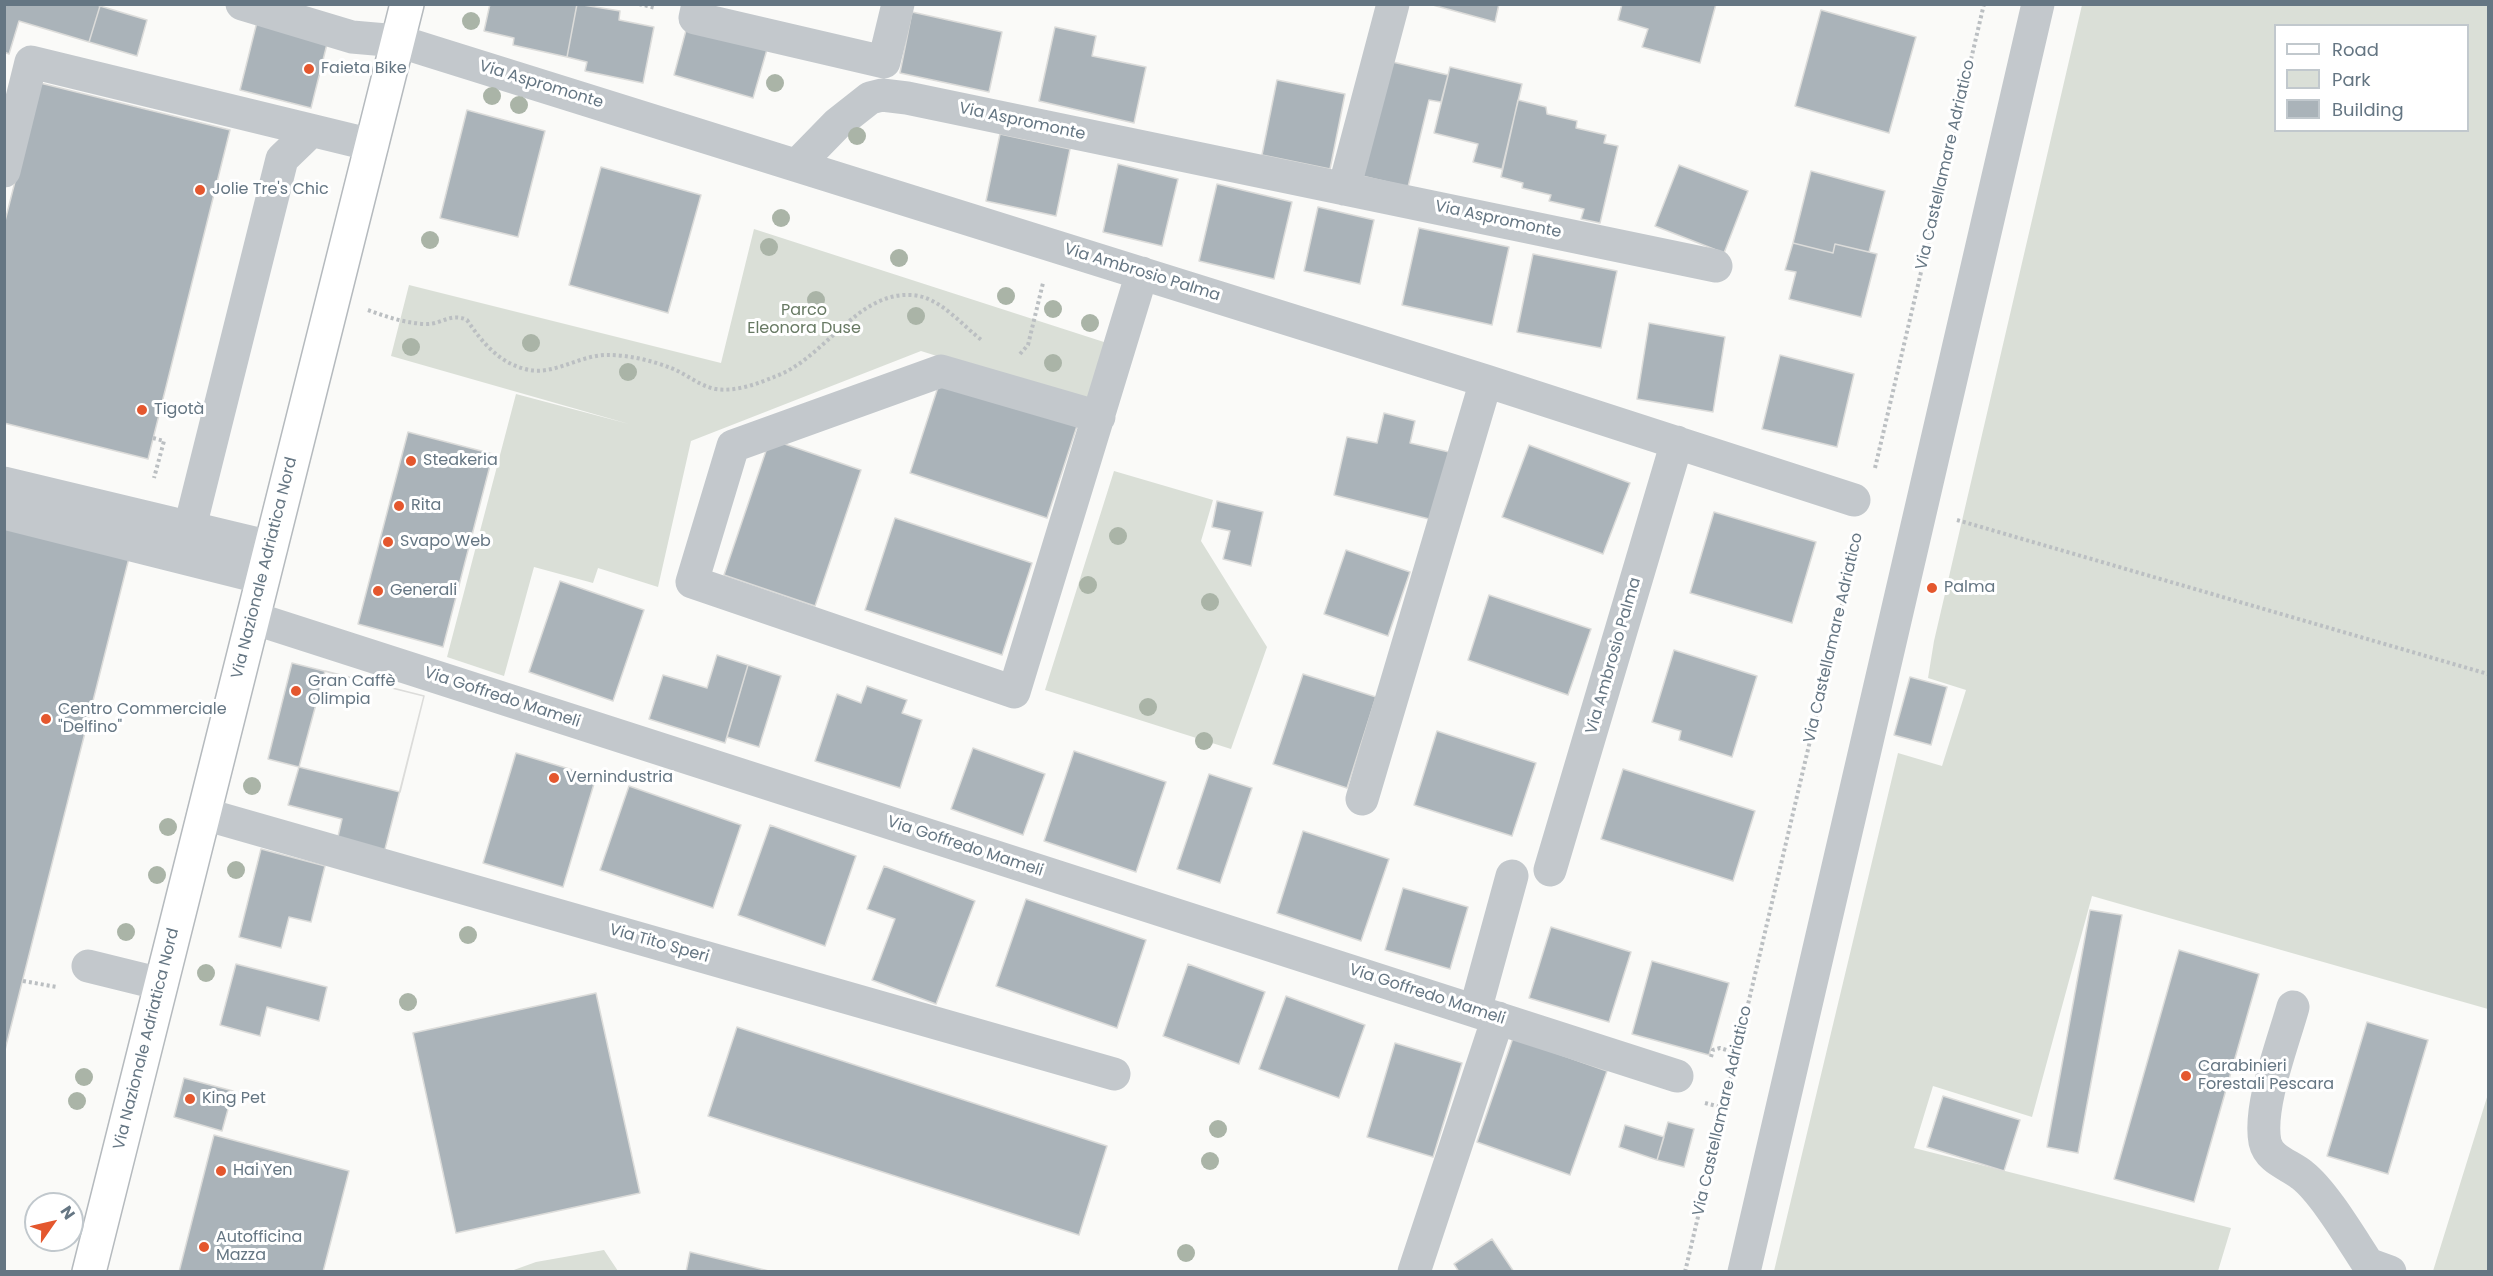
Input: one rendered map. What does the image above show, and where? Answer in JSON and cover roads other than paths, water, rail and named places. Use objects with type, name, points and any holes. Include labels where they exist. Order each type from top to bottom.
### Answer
[{"type":"main road","name":"Via Nazionale Adriatica Nord","points":[[88,1272],[407,4]]},
{"type":"street","name":"Via Aspromonte","points":[[242,4],[352,37],[398,41],[798,164],[857,106],[882,95],[919,100],[1716,266]]},
{"type":"street","points":[[698,4],[695,18],[884,62],[898,4]]},
{"type":"street","points":[[1344,189],[1393,4]]},
{"type":"street","points":[[1744,1272],[1919,509],[2038,4]]},
{"type":"street","points":[[4,171],[31,62],[372,145]]},
{"type":"street","points":[[190,527],[282,159],[310,131]]},
{"type":"street","name":"Via Ambrosio Palma","points":[[798,164],[1677,442],[1863,488]]},
{"type":"street","points":[[1098,417],[941,371],[733,446],[692,582],[1014,692],[1142,273]]},
{"type":"street","points":[[1362,799],[1486,381]]},
{"type":"street","name":"Via Ambrosio Palma","points":[[1550,870],[1677,442]]},
{"type":"street","points":[[4,483],[190,527],[267,562]]},
{"type":"street","points":[[4,513],[267,562]]},
{"type":"street","name":"Via Goffredo Mameli","points":[[253,618],[1677,1076]]},
{"type":"street","name":"Via Tito Speri","points":[[204,814],[1114,1074]]},
{"type":"street","points":[[1414,1272],[1487,1014],[1512,876]]},
{"type":"street","points":[[87,966],[161,984]]},
{"type":"street","points":[[2293,1007],[2264,1113],[2265,1144],[2276,1159],[2303,1175],[2341,1222],[2367,1264],[2390,1272]]},
{"type":"place","name":"Faieta Bike","points":[[309,69]]},
{"type":"place","name":"Jolie Tre's Chic","points":[[200,190]]},
{"type":"place","name":"Tigotà","points":[[142,410]]},
{"type":"place","name":"Steakeria","points":[[411,461]]},
{"type":"place","name":"Rita","points":[[399,506]]},
{"type":"place","name":"Svapo Web","points":[[388,542]]},
{"type":"place","name":"Palma","points":[[1932,588]]},
{"type":"place","name":"Generali","points":[[378,591]]},
{"type":"place","name":"Gran Caffè Olimpia","points":[[296,691]]},
{"type":"place","name":"Centro Commerciale \"Delfino\"","points":[[46,719]]},
{"type":"place","name":"Vernindustria","points":[[554,778]]},
{"type":"place","name":"Carabinieri Forestali Pescara","points":[[2186,1076]]},
{"type":"place","name":"King Pet","points":[[190,1099]]},
{"type":"place","name":"Hai Yen","points":[[221,1171]]},
{"type":"place","name":"Autofficina Mazza","points":[[204,1247]]},
{"type":"park label","name":"Parco Eleonora Duse","points":[[804,320]]}]
